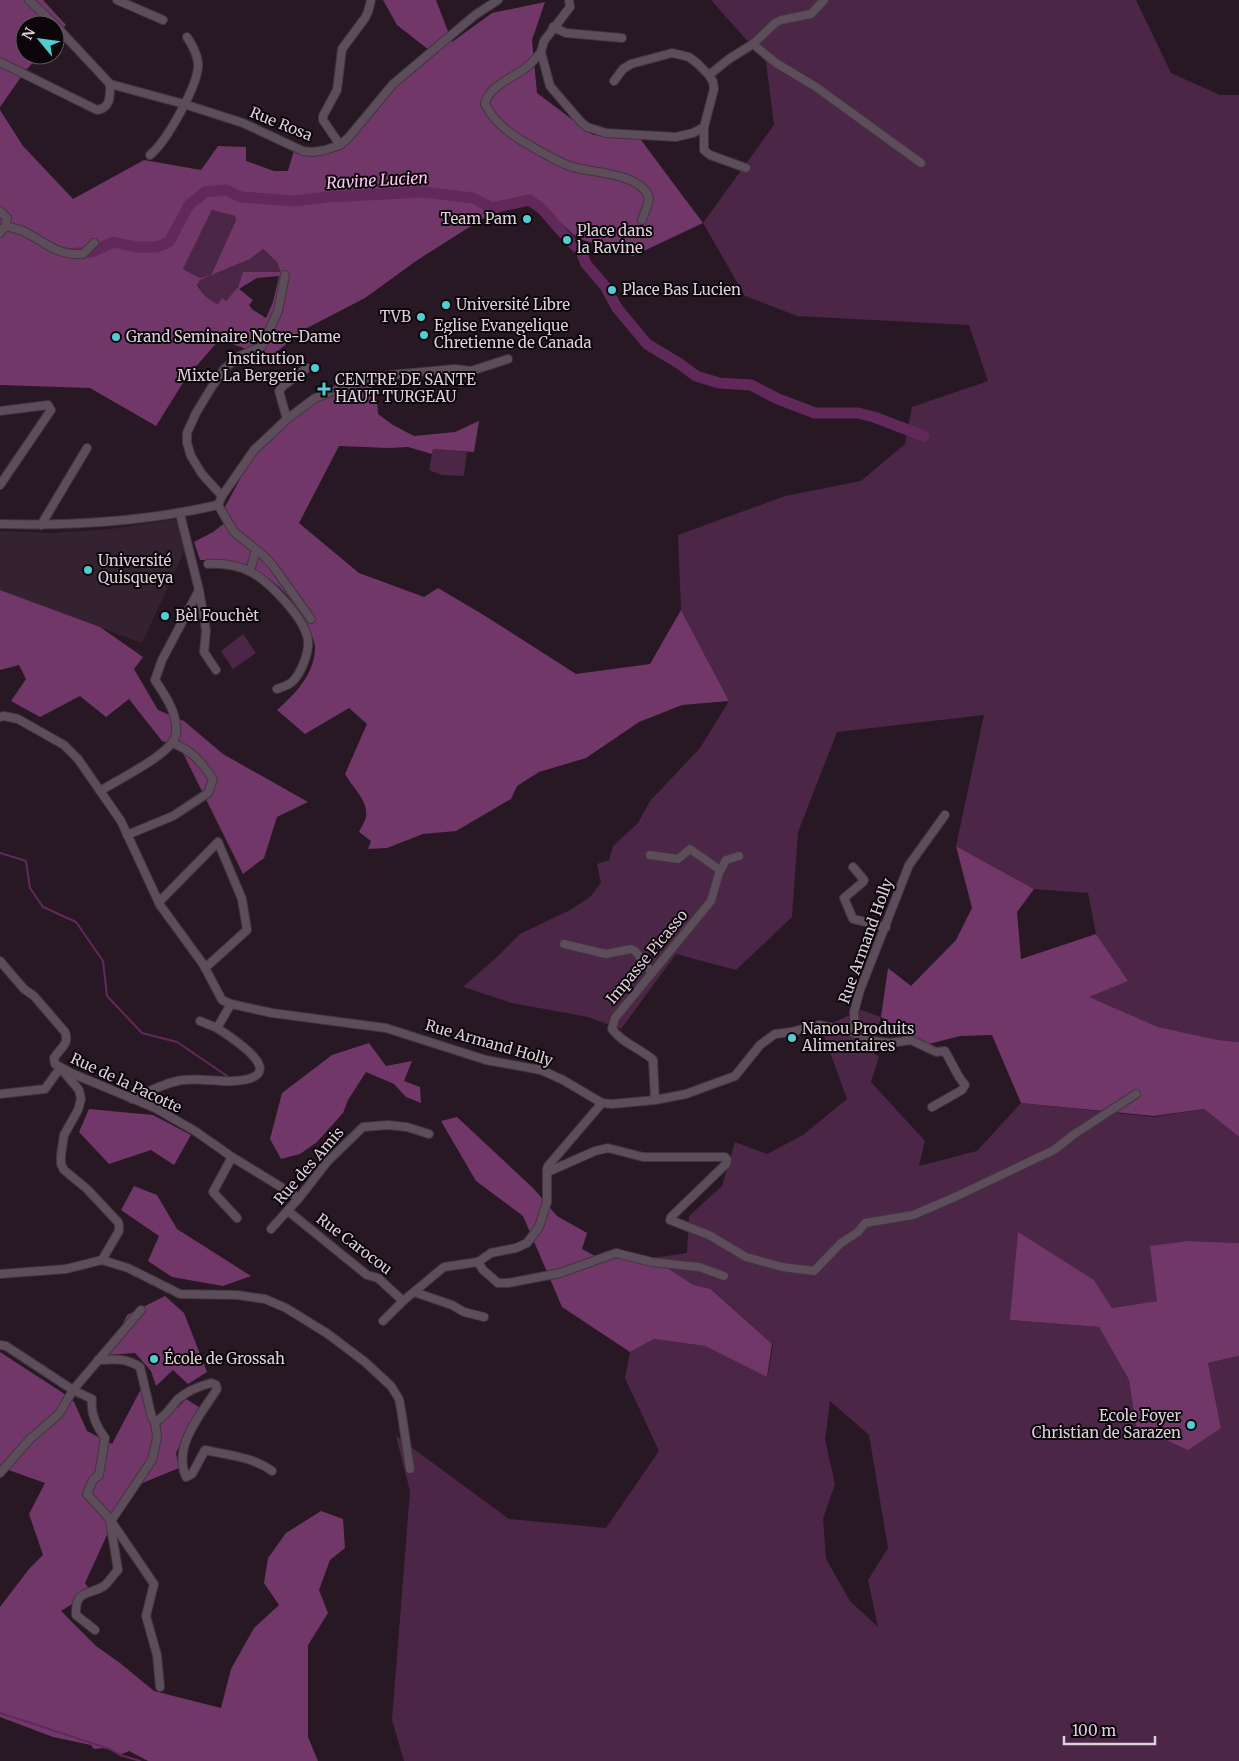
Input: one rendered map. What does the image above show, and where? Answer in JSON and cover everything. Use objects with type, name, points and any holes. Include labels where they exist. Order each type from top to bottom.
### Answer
[{"type":"street","name":"Rue Rosa","points":[[29,0],[45,15]]},
{"type":"street","points":[[117,0],[163,20]]},
{"type":"street","points":[[340,145],[323,120],[323,116],[337,90],[342,49],[365,18],[371,0]]},
{"type":"street","name":"Rue Rosa","points":[[65,36],[103,79],[110,84],[184,104],[256,128],[303,150],[312,152],[340,145],[350,137],[393,84],[474,15],[498,0]]},
{"type":"street","points":[[569,0],[568,10],[553,27],[544,41],[541,52],[527,67],[492,91],[484,104],[490,114],[507,131],[565,165],[602,172],[632,180],[639,184],[649,198],[642,220]]},
{"type":"street","points":[[709,75],[729,59],[753,44],[775,23],[811,14],[824,0]]},
{"type":"street","points":[[553,27],[566,33],[622,38]]},
{"type":"street","points":[[150,156],[172,128],[184,104],[198,67],[195,51],[187,37]]},
{"type":"street","points":[[753,44],[776,63],[816,87],[921,163]]},
{"type":"street","points":[[541,52],[550,86],[574,116],[587,127],[606,133],[676,136],[693,133],[704,127]]},
{"type":"street","points":[[614,81],[623,69],[631,64],[672,53],[689,57],[709,75],[713,82],[714,90],[704,127],[704,150],[706,153],[746,168]]},
{"type":"street","points":[[0,62],[97,110],[104,109],[108,104],[110,84]]},
{"type":"street","points":[[0,211],[7,218],[3,230],[24,231],[56,250],[69,254],[83,254],[94,243]]},
{"type":"street","points":[[222,496],[202,474],[191,456],[187,433],[200,406],[225,368],[240,356],[262,346],[278,311],[285,275]]},
{"type":"street","points":[[218,505],[222,496],[254,450],[287,419],[315,398],[352,384],[390,375],[455,370],[471,371],[508,359]]},
{"type":"street","points":[[287,419],[279,391],[307,368]]},
{"type":"street","points":[[0,411],[48,405],[51,410],[0,485]]},
{"type":"street","points":[[41,525],[86,448]]},
{"type":"street","points":[[0,524],[41,525],[102,522],[180,514],[218,505]]},
{"type":"street","points":[[218,505],[234,532],[273,566],[311,619]]},
{"type":"street","points":[[180,514],[199,590],[206,630],[204,652],[216,670]]},
{"type":"street","points":[[250,572],[256,550]]},
{"type":"street","points":[[208,564],[232,565],[250,572],[272,588],[288,605],[303,628],[308,641],[302,667],[293,682],[277,690]]},
{"type":"street","points":[[100,791],[139,768],[172,743],[176,735],[176,724],[168,700],[155,680],[162,660],[199,590]]},
{"type":"street","points":[[0,717],[18,719],[64,745],[78,759],[121,821],[159,902],[205,968],[222,1000],[231,1004],[217,1028]]},
{"type":"street","points":[[127,835],[173,816],[208,794],[213,779],[202,763],[190,751],[172,743]]},
{"type":"street","name":"Rue Armand Holly","points":[[855,1033],[854,1012],[860,990],[909,865],[945,815]]},
{"type":"street","points":[[159,902],[218,842],[242,899],[246,930],[205,968]]},
{"type":"street","points":[[650,855],[678,859],[690,849],[720,870],[726,860],[739,856]]},
{"type":"street","points":[[853,867],[864,880],[844,898],[853,919],[886,927]]},
{"type":"street","name":"Impasse Picasso","points":[[655,1100],[653,1060],[646,1053],[617,1036],[612,1029],[615,1018],[711,902],[720,870]]},
{"type":"street","points":[[564,944],[606,954],[631,950],[634,951],[652,973]]},
{"type":"street","name":"Rue de la Pacotte","points":[[2,966],[24,989],[34,996],[65,1032],[67,1037],[66,1044],[56,1055],[54,1062],[60,1068],[155,1108],[196,1131],[232,1157],[299,1198]]},
{"type":"street","name":"Rue Armand Holly","points":[[231,1004],[272,1013],[386,1028],[486,1060],[541,1070],[563,1080],[602,1103]]},
{"type":"street","points":[[132,1099],[182,1080],[234,1081],[254,1077],[258,1073],[259,1061],[240,1042],[217,1028],[200,1021]]},
{"type":"street","points":[[383,1320],[444,1267],[478,1262],[491,1253],[516,1248],[527,1243],[539,1227],[547,1202],[548,1166],[602,1103],[655,1100],[686,1094],[735,1076],[760,1044],[775,1034],[819,1025],[855,1033],[866,1040],[890,1043],[911,1040],[936,1052],[945,1051],[965,1085],[962,1090],[932,1107]]},
{"type":"street","points":[[0,1094],[44,1089],[60,1068],[79,1090],[81,1099],[78,1110],[64,1135],[61,1164],[64,1170],[87,1189],[118,1222],[118,1231],[102,1260]]},
{"type":"street","points":[[547,1169],[553,1171],[595,1150],[608,1148],[643,1157],[724,1157],[727,1160],[726,1164],[670,1220],[709,1236],[746,1257],[782,1267],[814,1270],[841,1243],[858,1232],[865,1223],[913,1214],[982,1184],[1061,1146],[1073,1135],[1136,1094]]},
{"type":"street","name":"Rue des Amis","points":[[271,1230],[328,1161],[363,1127],[388,1125],[407,1127],[429,1134]]},
{"type":"street","points":[[232,1157],[213,1192],[237,1218]]},
{"type":"street","name":"Rue Carocou","points":[[288,1210],[367,1274],[378,1278],[403,1301]]},
{"type":"street","points":[[478,1262],[483,1270],[498,1283],[508,1283],[560,1273],[616,1253],[652,1262],[699,1267],[724,1276]]},
{"type":"street","points":[[0,1274],[66,1269],[102,1260],[128,1268],[180,1294],[237,1295],[265,1299],[286,1308],[328,1334],[365,1362],[391,1386],[399,1399],[410,1469]]},
{"type":"street","points":[[414,1292],[452,1305],[464,1312],[484,1317]]},
{"type":"street","points":[[0,1473],[30,1439],[59,1414],[73,1390],[141,1310]]},
{"type":"street","points":[[0,1345],[6,1346],[73,1390],[92,1399],[91,1409],[96,1426],[105,1438],[104,1455],[99,1475],[93,1480],[87,1494],[110,1520],[154,1584],[146,1616],[157,1655],[160,1687]]},
{"type":"street","points":[[95,1630],[76,1615],[76,1604],[83,1593],[103,1586],[118,1570],[110,1520],[152,1460],[157,1438],[156,1422],[152,1418],[140,1367],[131,1361],[98,1360]]},
{"type":"street","points":[[156,1422],[161,1419],[180,1397],[200,1386],[211,1383],[216,1385],[217,1389],[194,1422],[185,1447],[183,1469],[186,1477],[192,1474],[205,1450],[262,1463],[272,1471]]},
{"type":"shaded area","points":[[0,0],[43,0],[57,15],[15,15],[15,65],[31,65],[0,107]]},
{"type":"shaded area","points":[[383,0],[436,0],[452,42],[492,13],[545,2],[532,40],[537,93],[593,135],[638,136],[703,223],[633,256],[577,238],[534,198],[482,219],[416,261],[365,298],[307,328],[271,356],[256,353],[220,339],[186,378],[156,426],[90,388],[0,385],[0,110],[23,146],[73,199],[144,160],[201,170],[218,146],[246,147],[246,161],[274,171],[288,171],[296,143],[305,147],[322,149],[344,141],[429,50],[397,25]],"holes":[[[212,210],[235,216],[236,220],[211,275],[200,278],[183,269]],[[263,249],[277,262],[281,272],[243,272],[238,287],[226,301],[222,298],[218,304],[211,301],[197,285],[200,280],[250,259]],[[279,276],[273,302],[266,318],[253,310],[249,305],[253,300],[239,289],[257,278]]]},
{"type":"shaded area","points":[[711,0],[1136,0],[1171,73],[1220,95],[1239,95],[1239,1042],[1218,1040],[1158,1027],[1088,997],[1127,981],[1096,934],[1088,893],[1034,889],[956,846],[984,715],[837,732],[798,832],[792,917],[736,970],[676,954],[621,1029],[588,1017],[512,1003],[463,987],[520,934],[570,910],[590,897],[601,883],[597,864],[609,860],[613,846],[638,823],[650,801],[700,748],[729,701],[681,610],[678,535],[785,496],[861,481],[905,444],[912,407],[988,381],[969,325],[797,316],[745,296],[703,223],[774,125],[766,62]]},
{"type":"shaded area","points":[[212,210],[235,216],[236,220],[211,275],[200,278],[183,269]]},
{"type":"shaded area","points":[[263,249],[277,262],[282,272],[243,272],[235,291],[228,299],[218,304],[211,301],[201,291],[197,284],[200,280],[250,259]]},
{"type":"shaded area","points":[[370,383],[377,397],[378,414],[393,425],[414,436],[455,432],[479,421],[474,452],[433,449],[432,454],[408,447],[339,446],[299,523],[359,573],[424,597],[438,588],[576,674],[650,664],[681,610],[729,701],[682,705],[639,722],[586,758],[539,772],[517,786],[511,799],[456,831],[423,834],[387,848],[368,849],[371,841],[359,832],[366,817],[365,805],[345,774],[367,724],[349,708],[305,734],[277,710],[302,684],[311,668],[315,650],[311,634],[291,600],[273,582],[250,569],[238,565],[213,560],[200,560],[194,542],[213,532],[230,519],[224,509],[250,460],[290,415],[323,395]]},
{"type":"shaded area","points":[[433,449],[467,452],[464,476],[442,475],[429,470]]},
{"type":"shaded area","name":"Université Quisqueya","points":[[176,519],[185,550],[142,643],[0,590],[0,531],[50,533],[86,531]]},
{"type":"shaded area","points":[[0,590],[100,627],[143,657],[134,669],[158,710],[184,721],[223,754],[308,802],[277,817],[264,858],[243,874],[180,747],[162,741],[129,699],[106,717],[80,696],[40,717],[11,701],[26,679],[19,665],[0,670]]},
{"type":"shaded area","points":[[243,634],[256,653],[233,669],[221,651]]},
{"type":"shaded area","points":[[956,846],[1034,889],[1017,912],[1021,959],[1096,934],[1128,981],[1089,997],[1158,1027],[1218,1040],[1239,1042],[1239,1137],[1204,1109],[1154,1116],[1021,1103],[992,1035],[960,1036],[925,1045],[881,1017],[888,968],[911,986],[956,940],[972,908]]},
{"type":"shaded area","points":[[861,1010],[881,1017],[871,1051],[879,1057],[871,1082],[925,1141],[919,1166],[977,1151],[1021,1103],[1154,1117],[1204,1109],[1239,1137],[1239,1243],[1189,1241],[1157,1301],[1112,1308],[1094,1280],[1011,1320],[1099,1327],[1129,1380],[1136,1426],[1221,1428],[1208,1363],[1239,1356],[1239,1761],[404,1761],[392,1720],[410,1491],[396,1436],[509,1519],[606,1528],[659,1451],[625,1378],[630,1352],[654,1339],[705,1346],[767,1377],[767,1380],[773,1345],[712,1289],[693,1286],[652,1258],[687,1253],[689,1216],[722,1186],[735,1142],[767,1154],[803,1135],[847,1099],[821,1028]],"holes":[[[830,1401],[869,1435],[888,1548],[868,1580],[878,1627],[850,1601],[826,1559],[823,1519],[835,1484],[825,1440]]]},
{"type":"shaded area","points":[[369,1043],[386,1066],[412,1061],[404,1081],[420,1087],[421,1103],[406,1097],[394,1084],[366,1072],[348,1100],[343,1113],[317,1142],[300,1154],[281,1159],[270,1139],[282,1093],[332,1055]]},
{"type":"shaded area","points":[[89,1109],[153,1115],[191,1135],[174,1165],[151,1150],[109,1164],[79,1132]]},
{"type":"shaded area","points":[[457,1117],[534,1189],[557,1216],[587,1233],[582,1249],[597,1257],[652,1258],[693,1285],[711,1289],[772,1344],[767,1377],[705,1346],[654,1339],[630,1352],[562,1307],[523,1216],[476,1181],[441,1121]]},
{"type":"shaded area","points":[[134,1186],[157,1195],[177,1229],[251,1276],[223,1286],[172,1277],[148,1261],[159,1236],[121,1210]]},
{"type":"shaded area","points":[[1018,1232],[1094,1280],[1112,1308],[1157,1301],[1150,1246],[1189,1241],[1239,1243],[1239,1356],[1208,1363],[1221,1428],[1188,1450],[1136,1426],[1129,1380],[1099,1327],[1010,1320]]},
{"type":"shaded area","points":[[165,1296],[184,1313],[207,1372],[188,1384],[173,1370],[156,1386],[151,1371],[135,1353],[108,1355],[127,1315]]},
{"type":"shaded area","points":[[0,1352],[74,1402],[87,1431],[112,1444],[141,1389],[155,1430],[186,1399],[199,1407],[176,1453],[179,1468],[128,1489],[85,1583],[91,1592],[61,1611],[96,1646],[154,1691],[221,1708],[231,1669],[254,1628],[279,1605],[264,1583],[268,1558],[286,1533],[321,1511],[343,1519],[345,1548],[330,1560],[319,1590],[328,1613],[308,1645],[308,1737],[318,1761],[148,1761],[129,1751],[120,1755],[108,1749],[94,1749],[91,1745],[53,1737],[0,1717],[0,1607],[29,1569],[43,1555],[29,1514],[45,1483],[0,1467]]},
{"type":"waterway","name":"Ravine Lucien","points":[[76,253],[92,252],[113,242],[136,247],[157,247],[169,242],[189,205],[205,192],[226,190],[241,197],[294,201],[328,197],[423,192],[473,198],[492,208],[529,200],[542,209],[581,251],[586,264],[605,286],[617,308],[647,344],[696,376],[719,383],[751,385],[778,399],[815,413],[858,413],[874,417],[924,436]]},
{"type":"waterway","points":[[0,853],[26,861],[30,888],[43,907],[76,922],[103,961],[107,996],[142,1033],[177,1042],[230,1078]]},
{"type":"waterway","points":[[0,1713],[110,1749],[120,1755],[140,1761]]},
{"type":"place","name":"Team Pam","points":[[527,219]]},
{"type":"place","name":"Place dans la Ravine","points":[[567,240]]},
{"type":"place","name":"Place Bas Lucien","points":[[612,290]]},
{"type":"place","name":"Université Libre","points":[[446,305]]},
{"type":"place","name":"TVB","points":[[421,317]]},
{"type":"place","name":"Eglise Evangelique Chretienne de Canada","points":[[424,335]]},
{"type":"place","name":"Grand Seminaire Notre-Dame","points":[[116,337]]},
{"type":"place","name":"Institution Mixte La Bergerie","points":[[315,368]]},
{"type":"place","name":"CENTRE DE SANTE HAUT TURGEAU","points":[[324,389]]},
{"type":"place","name":"Université Quisqueya","points":[[88,570]]},
{"type":"place","name":"Bèl Fouchèt","points":[[165,616]]},
{"type":"place","name":"Nanou Produits Alimentaires","points":[[792,1038]]},
{"type":"place","name":"École de Grossah","points":[[154,1359]]},
{"type":"place","name":"Ecole Foyer Christian de Sarazen","points":[[1191,1425]]}]
